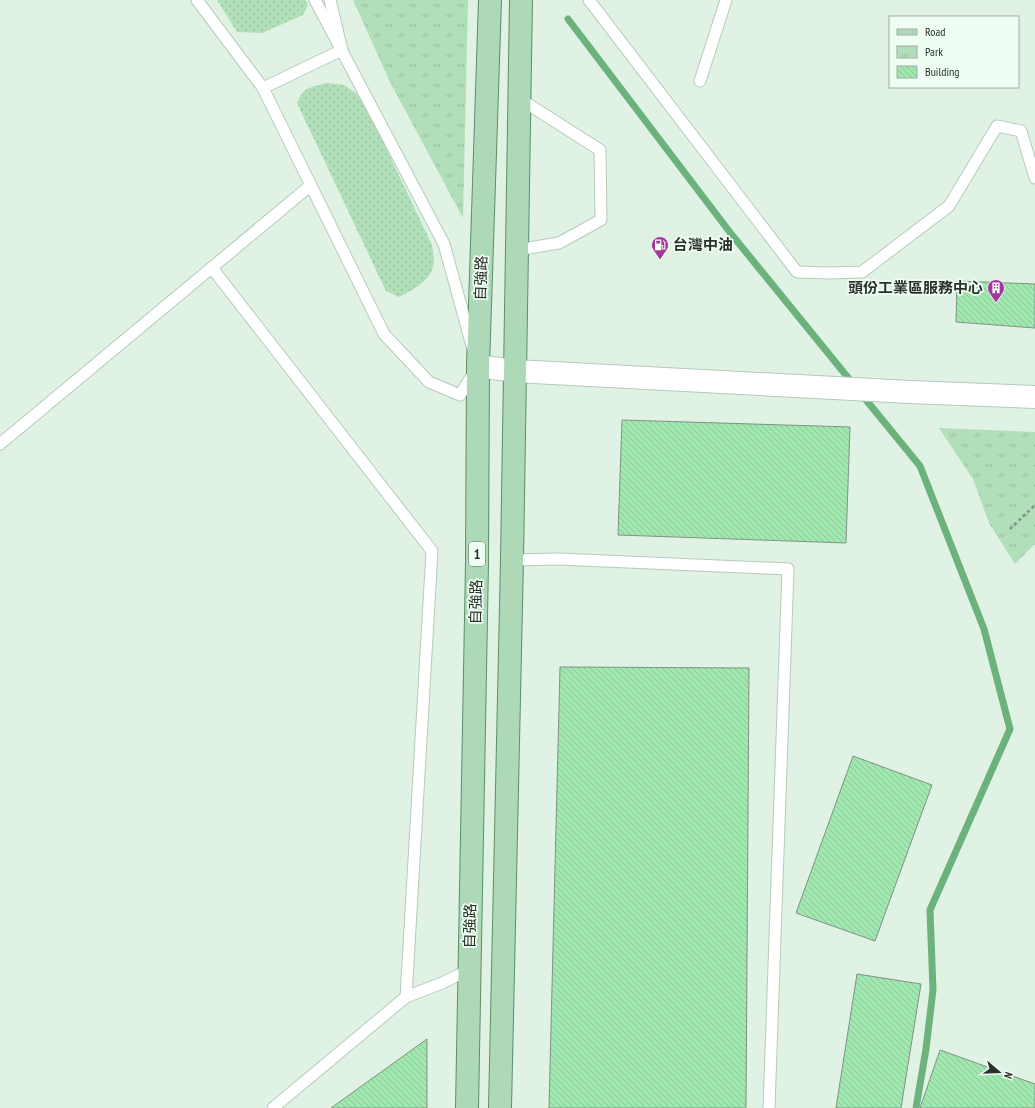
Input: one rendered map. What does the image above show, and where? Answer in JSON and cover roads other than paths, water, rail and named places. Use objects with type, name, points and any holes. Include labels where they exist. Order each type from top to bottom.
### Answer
[{"type":"main road","name":"自強路","points":[[467,1108],[477,563],[478,366],[490,0]]},
{"type":"main road","points":[[500,1108],[512,560],[521,0]]},
{"type":"main road","points":[[477,563],[512,560]]},
{"type":"main road","points":[[469,970],[502,967]]},
{"type":"street","points":[[478,366],[515,371],[910,392],[1035,396]]},
{"type":"lane","points":[[197,0],[263,88],[384,334],[429,382],[460,395],[478,366],[444,244],[315,0]]},
{"type":"lane","points":[[330,0],[342,50]]},
{"type":"lane","points":[[589,0],[796,272],[862,272],[949,206],[997,126],[1021,131],[1035,178]]},
{"type":"lane","points":[[700,81],[726,0]]},
{"type":"lane","points":[[263,88],[342,50]]},
{"type":"lane","points":[[517,250],[559,243],[601,220],[600,150],[520,99]]},
{"type":"lane","points":[[0,444],[311,185]]},
{"type":"lane","points":[[212,268],[432,551],[406,997]]},
{"type":"lane","points":[[512,560],[560,559],[788,569],[769,1108]]},
{"type":"lane","points":[[272,1108],[406,997],[442,983],[469,970]]},
{"type":"waterway","points":[[568,19],[732,235],[854,385]]},
{"type":"waterway","points":[[862,395],[920,466],[984,629],[1010,729],[930,910],[933,990],[926,1049],[916,1108]]},
{"type":"place","name":"台灣中油","points":[[660,260]]},
{"type":"place","name":"頭份工業區服務中心","points":[[996,303]]}]
